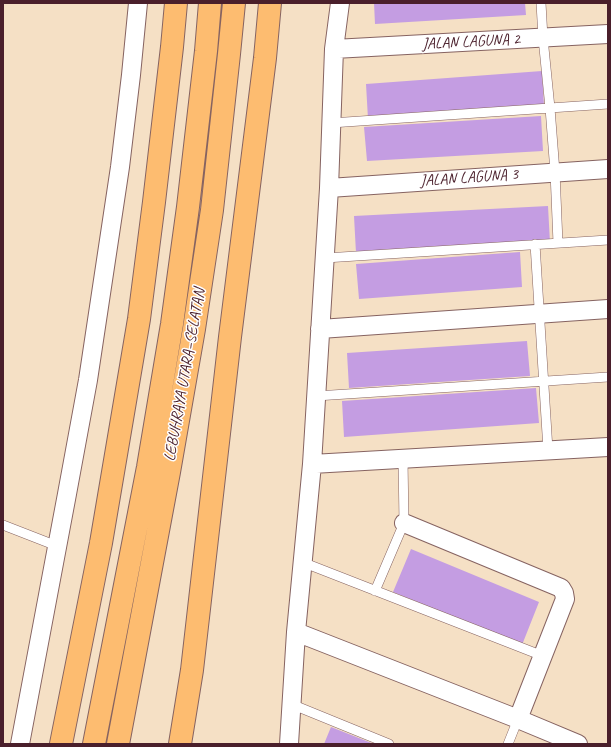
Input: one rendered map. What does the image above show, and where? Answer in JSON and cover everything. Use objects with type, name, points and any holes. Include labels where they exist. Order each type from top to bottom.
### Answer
[{"type":"main road","points":[[61,744],[101,543],[139,319],[168,86],[176,3]]},
{"type":"main road","name":"LEBUHRAYA UTARA–SELATAN","points":[[94,744],[148,467],[172,324],[188,207],[210,3]]},
{"type":"main road","name":"LEBUHRAYA UTARA–SELATAN","points":[[118,744],[169,472],[195,322],[212,210],[234,3]]},
{"type":"main road","points":[[180,744],[192,670],[230,337],[265,58],[270,3]]},
{"type":"street","points":[[20,744],[88,380],[121,159],[138,3]]},
{"type":"street","points":[[289,744],[296,632],[312,464],[329,188],[334,49],[340,3]]},
{"type":"street","name":"JALAN LAGUNA 2","points":[[334,49],[608,34]]},
{"type":"street","name":"JALAN LAGUNA 3","points":[[329,188],[608,169]]},
{"type":"street","points":[[320,330],[608,309]]},
{"type":"street","points":[[312,464],[608,447]]},
{"type":"street","points":[[404,524],[561,588],[564,593],[564,599],[518,719]]},
{"type":"street","points":[[296,632],[578,744]]},
{"type":"lane","points":[[541,3],[555,172],[558,243]]},
{"type":"lane","points":[[332,123],[608,104]]},
{"type":"lane","points":[[325,258],[608,240]]},
{"type":"lane","points":[[535,244],[548,450]]},
{"type":"lane","points":[[316,396],[608,377]]},
{"type":"lane","points":[[375,591],[404,524],[403,459]]},
{"type":"lane","points":[[3,525],[58,546]]},
{"type":"lane","points":[[302,562],[543,656]]},
{"type":"lane","points":[[291,704],[389,744]]},
{"type":"lane","points":[[508,744],[518,719]]},
{"type":"building","points":[[374,3],[525,3],[526,15],[375,24]]},
{"type":"building","points":[[542,71],[544,106],[368,119],[366,84]]},
{"type":"building","points":[[541,116],[543,151],[367,161],[364,127]]},
{"type":"building","points":[[548,206],[550,243],[356,253],[354,216]]},
{"type":"building","points":[[520,252],[522,287],[359,299],[356,264]]},
{"type":"building","points":[[527,341],[530,376],[349,388],[347,353]]},
{"type":"building","points":[[536,388],[539,423],[344,437],[342,401]]},
{"type":"building","points":[[411,549],[539,602],[522,645],[393,592]]},
{"type":"building","points":[[331,727],[374,744],[324,744]]}]
